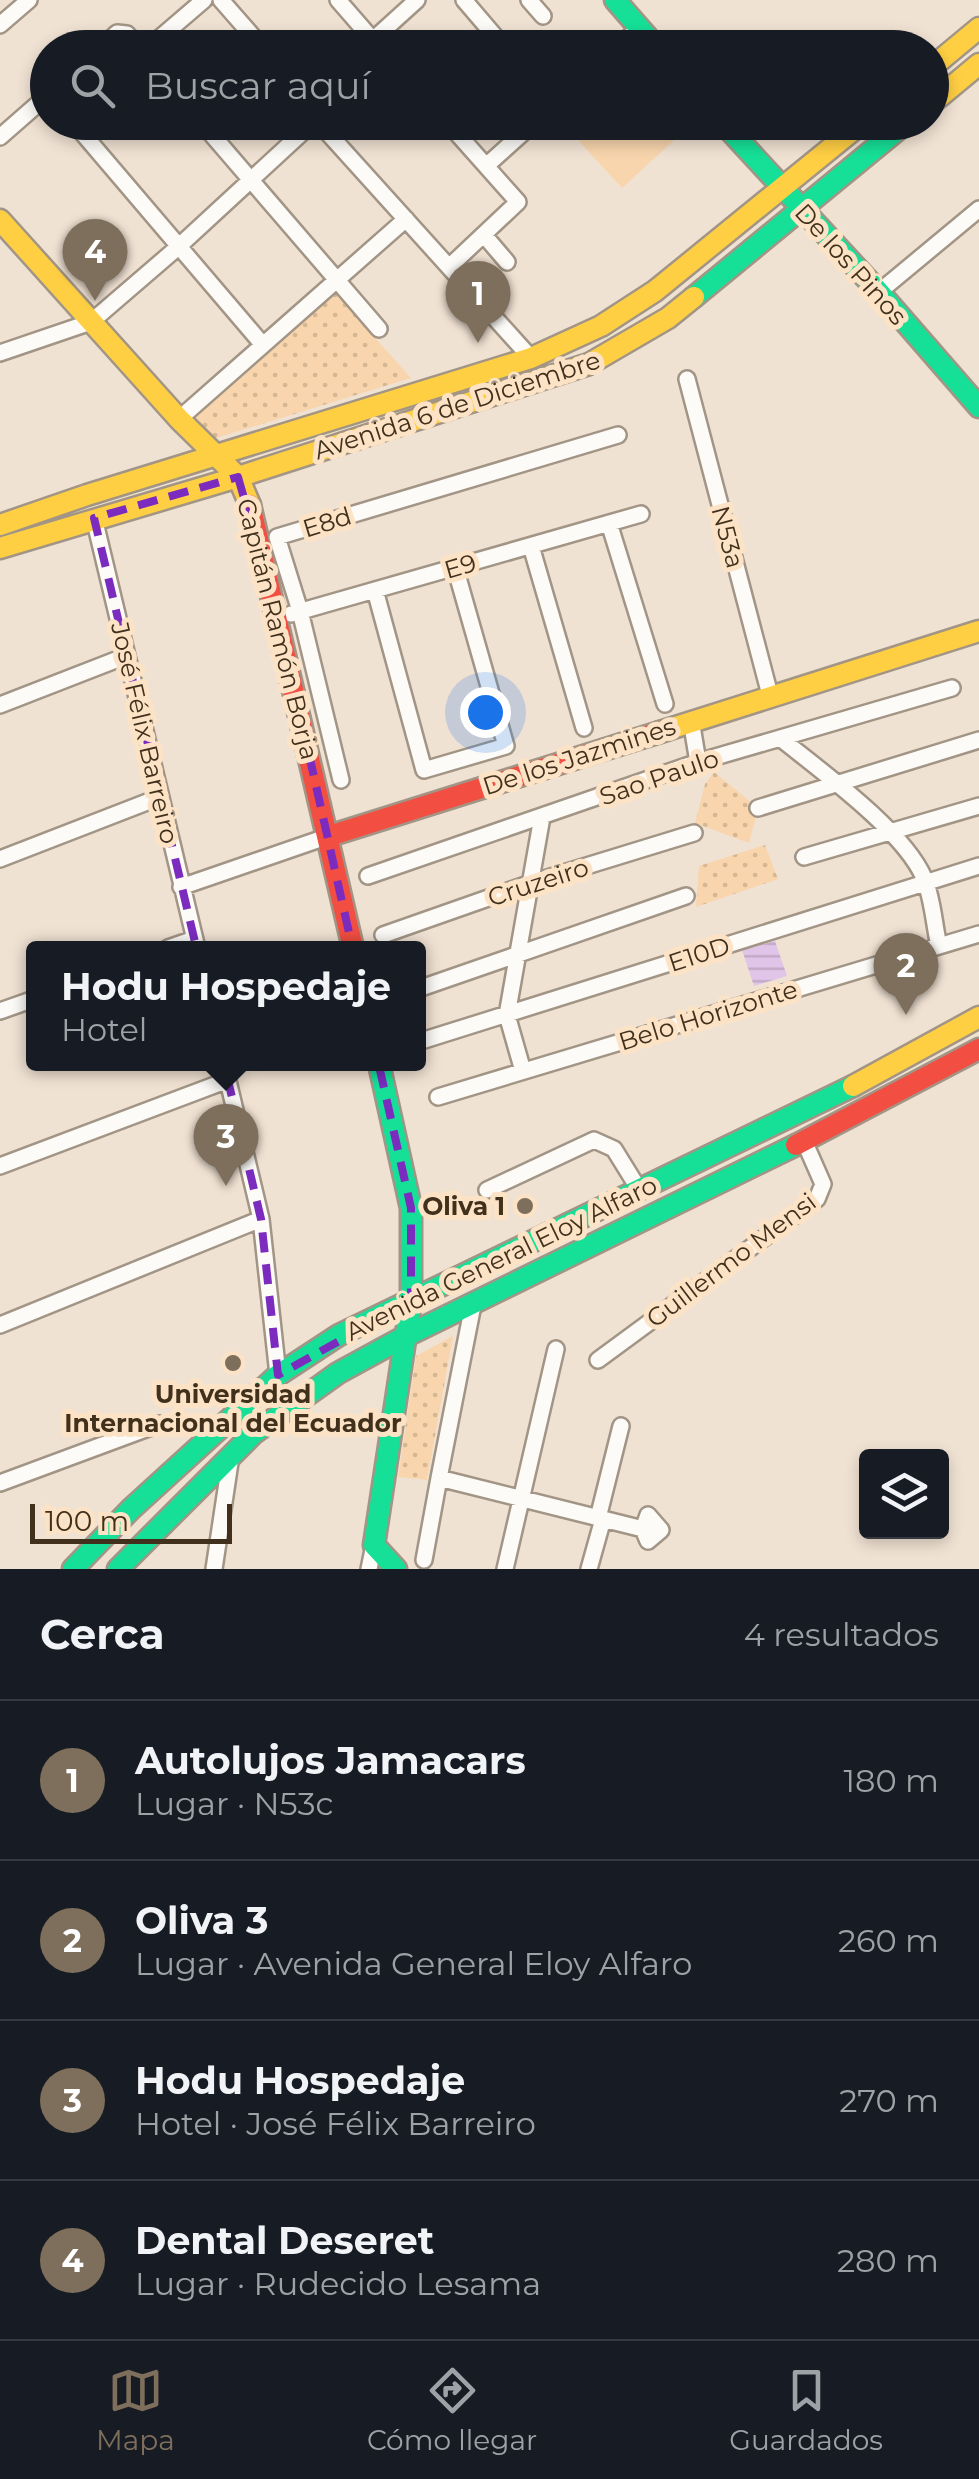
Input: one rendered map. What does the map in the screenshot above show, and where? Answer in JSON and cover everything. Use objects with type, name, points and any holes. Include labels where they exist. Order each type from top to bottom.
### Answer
[{"type":"main road","points":[[615,0],[639,28]]},
{"type":"main road","points":[[949,53],[979,28]]},
{"type":"main road","points":[[949,89],[979,64]]},
{"type":"main road","name":"De los Pinos","points":[[738,140],[979,407]]},
{"type":"main road","name":"Avenida 6 de Diciembre","points":[[0,525],[531,358],[602,326],[655,291],[842,140]]},
{"type":"main road","name":"Avenida 6 de Diciembre","points":[[0,548],[540,382],[600,359],[668,318],[886,140]]},
{"type":"main road","name":"Capitán Ramón Borja","points":[[0,220],[179,419],[238,477],[250,505],[278,618],[352,941]]},
{"type":"main road","name":"De los Jazmines","points":[[329,836],[979,631]]},
{"type":"main road","name":"Avenida General Eloy Alfaro","points":[[74,1569],[130,1510],[278,1375],[340,1336],[808,1110],[979,1017]]},
{"type":"main road","name":"Avenida General Eloy Alfaro","points":[[118,1569],[230,1456],[277,1415],[405,1334],[473,1305],[805,1143],[979,1049]]},
{"type":"main road","points":[[381,1071],[411,1208],[411,1301],[374,1544],[396,1569]]},
{"type":"street","points":[[0,25],[29,0]]},
{"type":"street","points":[[169,30],[204,0]]},
{"type":"street","points":[[221,0],[247,30]]},
{"type":"street","points":[[338,0],[361,30]]},
{"type":"street","points":[[387,30],[418,0]]},
{"type":"street","points":[[464,0],[490,30]]},
{"type":"street","points":[[529,0],[543,16]]},
{"type":"street","points":[[0,137],[30,111]]},
{"type":"street","points":[[88,140],[263,345]]},
{"type":"street","points":[[216,140],[379,329]]},
{"type":"street","points":[[0,353],[91,322],[294,140]]},
{"type":"street","points":[[334,140],[531,358]]},
{"type":"street","points":[[449,267],[518,202],[463,140]]},
{"type":"street","points":[[486,166],[515,140]]},
{"type":"street","points":[[879,292],[979,209]]},
{"type":"street","points":[[179,419],[406,219]]},
{"type":"street","points":[[484,235],[507,262]]},
{"type":"street","name":"N53a","points":[[687,378],[770,695]]},
{"type":"street","name":"E8d","points":[[341,780],[300,611],[277,537],[618,435]]},
{"type":"street","name":"E9","points":[[278,618],[641,514]]},
{"type":"street","name":"José Félix Barreiro","points":[[94,518],[194,941]]},
{"type":"street","points":[[609,524],[665,704]]},
{"type":"street","points":[[531,546],[584,728]]},
{"type":"street","points":[[374,590],[424,770],[506,746],[455,567]]},
{"type":"street","points":[[0,704],[126,656]]},
{"type":"street","name":"Sao Paulo","points":[[368,876],[698,762],[952,688]]},
{"type":"street","points":[[691,720],[698,762]]},
{"type":"street","points":[[780,738],[838,786],[912,858],[926,882],[939,946]]},
{"type":"street","points":[[758,808],[979,740]]},
{"type":"street","points":[[0,859],[160,797]]},
{"type":"street","points":[[804,857],[979,806]]},
{"type":"street","points":[[523,1071],[506,1015],[542,818]]},
{"type":"street","name":"Cruzeiro","points":[[383,935],[694,833]]},
{"type":"street","name":"De los Jazmines","points":[[182,888],[329,836]]},
{"type":"street","name":"E10D","points":[[426,1040],[979,866]]},
{"type":"street","points":[[426,987],[686,896]]},
{"type":"street","name":"Belo Horizonte","points":[[438,1097],[979,934]]},
{"type":"street","points":[[0,1011],[26,1002]]},
{"type":"street","points":[[226,1071],[261,1220],[278,1375]]},
{"type":"street","points":[[0,1166],[228,1080]]},
{"type":"street","points":[[487,1190],[594,1140],[614,1149],[640,1190]]},
{"type":"street","name":"Guillermo Mensi","points":[[598,1360],[818,1199],[823,1184],[805,1143]]},
{"type":"street","points":[[0,1325],[261,1220]]},
{"type":"street","points":[[424,1560],[473,1305]]},
{"type":"street","points":[[504,1569],[556,1349]]},
{"type":"street","points":[[0,1483],[160,1424]]},
{"type":"street","points":[[590,1569],[621,1426]]},
{"type":"street","points":[[214,1569],[230,1456]]},
{"type":"street","points":[[439,1478],[643,1529]]},
{"type":"street","points":[[368,1569],[374,1544]]},
{"type":"highlighted area","points":[[238,477],[278,617],[411,1208],[411,1301],[278,1375],[261,1219],[94,518]]},
{"type":"shaded area","points":[[578,140],[674,140],[622,188]]},
{"type":"shaded area","points":[[333,291],[411,378],[210,440],[192,417]]},
{"type":"shaded area","points":[[714,772],[758,808],[749,843],[695,823],[705,784]]},
{"type":"shaded area","points":[[765,845],[778,879],[696,907],[699,866]]},
{"type":"shaded area","points":[[775,941],[787,976],[754,986],[742,950]]},
{"type":"shaded area","points":[[453,1336],[427,1480],[398,1477],[416,1356]]},
{"type":"traffic: fast","points":[[615,0],[641,30]]},
{"type":"traffic: fast","points":[[739,140],[979,407]]},
{"type":"traffic: fast","points":[[694,297],[885,140]]},
{"type":"traffic: fast","points":[[381,1071],[411,1208],[411,1301],[374,1545],[396,1569]]},
{"type":"traffic: fast","points":[[73,1569],[131,1509],[278,1375],[339,1335],[853,1086]]},
{"type":"traffic: fast","points":[[118,1569],[254,1433],[338,1373],[796,1145]]},
{"type":"traffic: slow","points":[[949,53],[979,28]]},
{"type":"traffic: slow","points":[[949,89],[979,64]]},
{"type":"traffic: slow","points":[[0,525],[531,358],[601,326],[655,291],[841,140]]},
{"type":"traffic: slow","points":[[0,220],[179,419],[238,477],[250,505]]},
{"type":"traffic: slow","points":[[0,548],[238,477],[589,364],[668,318],[694,297]]},
{"type":"traffic: slow","points":[[660,732],[979,631]]},
{"type":"traffic: slow","points":[[853,1086],[979,1017]]},
{"type":"traffic: jam","points":[[250,505],[351,941]]},
{"type":"traffic: jam","points":[[329,836],[660,732]]},
{"type":"traffic: jam","points":[[796,1145],[979,1049]]},
{"type":"place","name":"Dental Deseret","points":[[95,301]]},
{"type":"place","name":"Autolujos Jamacars","points":[[478,343]]},
{"type":"place","name":"Oliva 3","points":[[906,1015]]},
{"type":"place","name":"Hodu Hospedaje","points":[[226,1186]]},
{"type":"place","name":"Oliva 1","points":[[525,1206]]},
{"type":"place","name":"Universidad Internacional del Ecuador","points":[[233,1363]]}]
